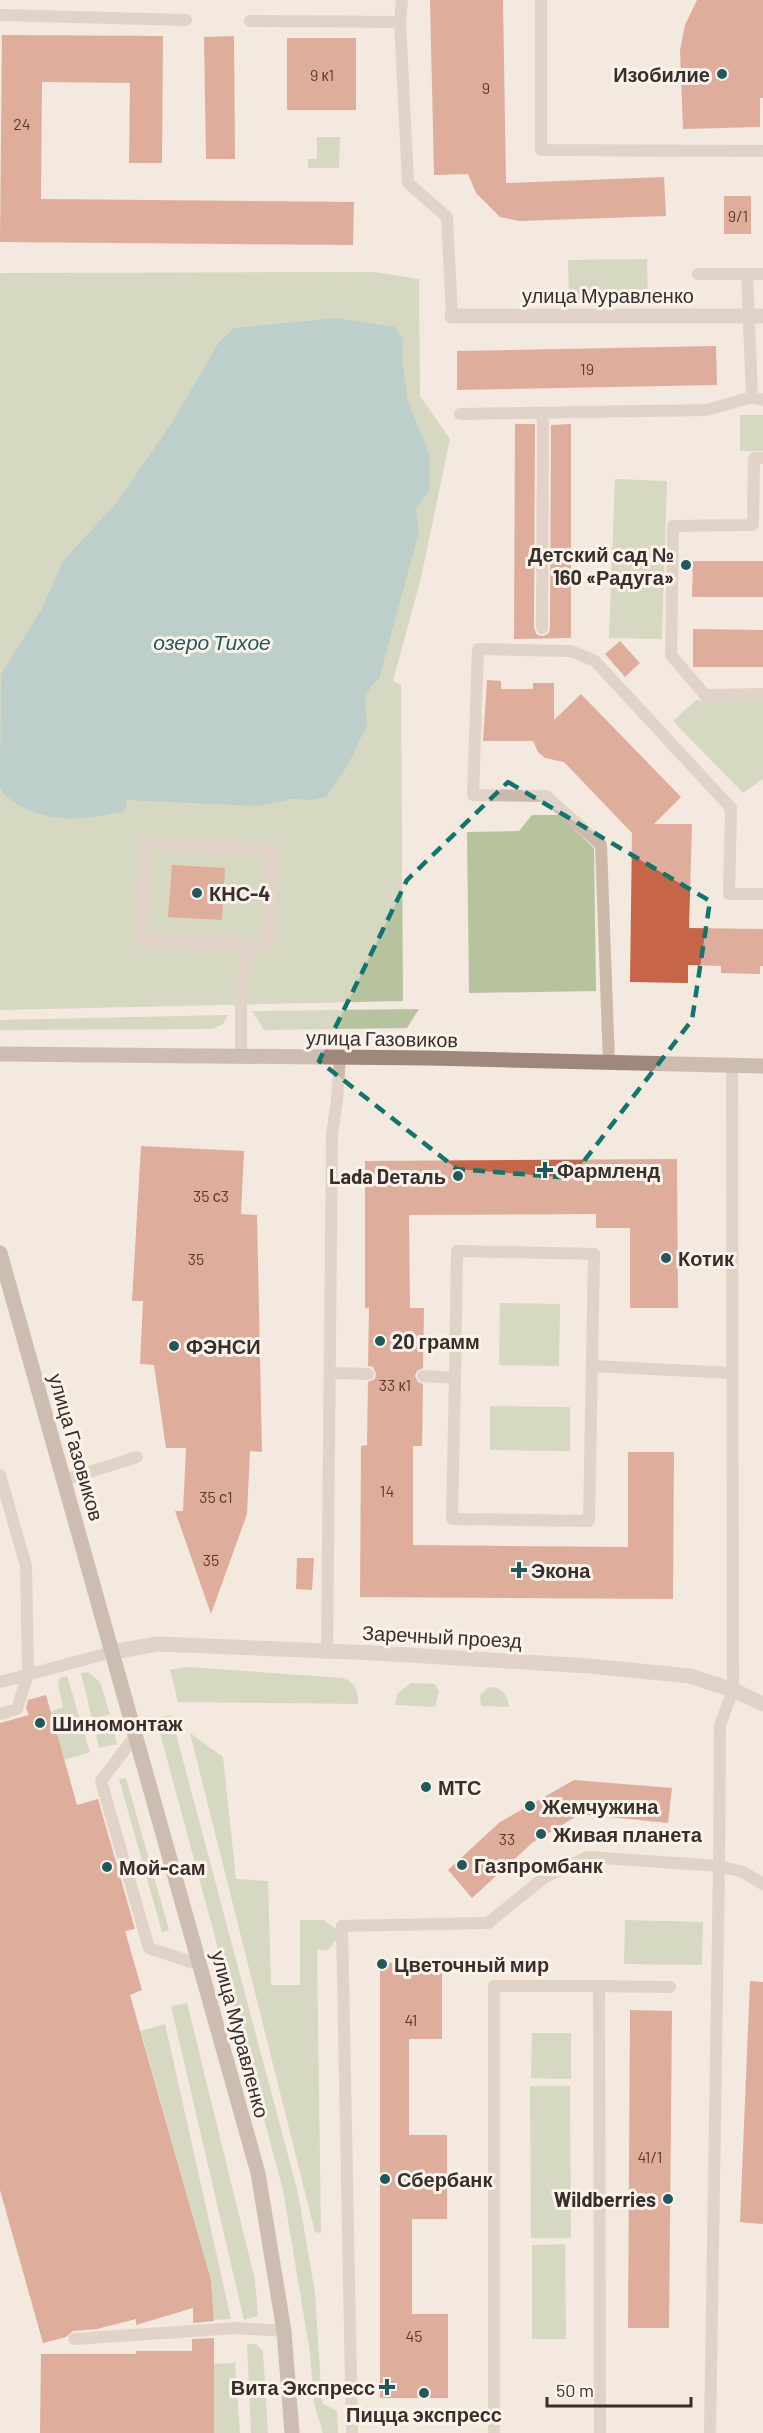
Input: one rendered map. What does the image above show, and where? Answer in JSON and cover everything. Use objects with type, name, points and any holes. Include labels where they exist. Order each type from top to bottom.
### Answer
[{"type":"main road","name":"улица Газовиков","points":[[0,1054],[763,1065]]},
{"type":"main road","name":"улица Газовиков","points":[[0,1253],[113,1652]]},
{"type":"main road","name":"улица Муравленко","points":[[113,1652],[258,2173],[284,2331],[292,2433]]},
{"type":"street","name":"улица Муравленко","points":[[452,316],[756,316]]},
{"type":"street","name":"Заречный проезд","points":[[113,1652],[157,1644],[327,1651],[600,1667],[690,1676],[733,1690],[763,1704]]},
{"type":"lane","points":[[402,0],[400,22],[408,183],[447,217],[452,316]]},
{"type":"lane","points":[[541,0],[541,150],[763,151]]},
{"type":"lane","points":[[0,15],[186,20]]},
{"type":"lane","points":[[250,21],[400,22]]},
{"type":"lane","points":[[698,274],[763,274]]},
{"type":"lane","points":[[460,414],[707,410],[757,398],[756,316],[747,274]]},
{"type":"lane","points":[[542,628],[543,414]]},
{"type":"lane","points":[[763,458],[754,458],[753,525],[673,526],[671,655],[705,695],[763,694]]},
{"type":"lane","points":[[609,1063],[601,845],[546,796],[473,795],[478,649],[571,651],[595,661],[731,808],[729,894],[763,894]]},
{"type":"lane","points":[[146,843],[272,850],[267,946],[247,945],[141,940],[146,843]]},
{"type":"lane","points":[[241,1057],[241,1007],[247,945]]},
{"type":"lane","points":[[327,1651],[332,1134],[338,1100],[340,1058]]},
{"type":"lane","points":[[710,2433],[720,1725],[733,1690],[732,1065]]},
{"type":"lane","points":[[457,1251],[594,1254],[589,1521],[452,1519],[454,1378],[457,1251]]},
{"type":"lane","points":[[592,1366],[732,1373]]},
{"type":"lane","points":[[330,1373],[368,1374]]},
{"type":"lane","points":[[423,1376],[454,1378]]},
{"type":"lane","points":[[64,1480],[137,1457]]},
{"type":"lane","points":[[0,1475],[26,1566],[28,1674],[17,1709],[0,1714]]},
{"type":"lane","points":[[0,1682],[113,1652]]},
{"type":"lane","points":[[136,1735],[101,1781],[149,1948],[200,1965]]},
{"type":"lane","points":[[352,2433],[342,1926],[488,1923],[544,1877],[588,1857],[719,1866],[743,1872],[763,1884]]},
{"type":"lane","points":[[494,2433],[494,1986],[670,1987]]},
{"type":"lane","points":[[599,1986],[600,2433]]},
{"type":"lane","points":[[74,2339],[237,2328],[284,2331]]},
{"type":"highlighted area","points":[[508,782],[710,901],[692,1020],[571,1178],[457,1169],[319,1061],[407,880]]},
{"type":"green space","points":[[317,137],[340,137],[339,168],[308,168],[308,159],[317,159]]},
{"type":"green space","points":[[647,259],[648,303],[569,304],[568,260]]},
{"type":"green space","points":[[374,272],[419,279],[420,396],[450,439],[421,578],[393,681],[401,685],[403,1001],[0,1010],[0,273]]},
{"type":"green space","points":[[740,415],[763,415],[763,451],[740,451]]},
{"type":"green space","points":[[615,479],[667,481],[662,639],[609,638]]},
{"type":"green space","points":[[696,700],[763,700],[763,779],[743,793],[673,721]]},
{"type":"green space","points":[[532,815],[559,815],[594,848],[596,991],[469,993],[467,832],[519,831]]},
{"type":"green space","points":[[419,1009],[407,1028],[264,1030],[252,1011]]},
{"type":"green space","points":[[228,1015],[223,1024],[213,1029],[0,1030],[0,1020]]},
{"type":"green space","points":[[500,1303],[560,1304],[559,1366],[499,1365]]},
{"type":"green space","points":[[490,1406],[570,1407],[570,1451],[490,1450]]},
{"type":"green space","points":[[187,1667],[343,1678],[351,1682],[355,1688],[358,1704],[178,1702],[170,1670]]},
{"type":"green space","points":[[88,1672],[100,1682],[110,1714],[92,1719],[81,1673]]},
{"type":"green space","points":[[67,1676],[90,1752],[64,1760],[51,1712],[63,1707],[58,1684],[60,1678]]},
{"type":"green space","points":[[411,1683],[435,1684],[439,1691],[435,1707],[395,1705],[397,1694]]},
{"type":"green space","points":[[493,1687],[505,1694],[509,1707],[481,1706],[480,1696],[486,1689]]},
{"type":"green space","points":[[171,1715],[298,2193],[315,2293],[322,2403],[337,2411],[338,2433],[323,2433],[314,2403],[310,2353],[283,2190],[156,1718]]},
{"type":"green space","points":[[114,1731],[117,1744],[99,1748],[96,1735]]},
{"type":"green space","points":[[190,1733],[223,1757],[236,1879],[268,1881],[271,1985],[300,1985],[300,1920],[324,1920],[337,1930],[337,1939],[328,1950],[317,1950],[321,2233],[315,2232]]},
{"type":"green space","points":[[126,1778],[169,1930],[162,1932],[119,1779]]},
{"type":"green space","points":[[625,1920],[703,1922],[702,1965],[624,1964]]},
{"type":"green space","points":[[187,2003],[255,2280],[258,2316],[244,2320],[171,2006]]},
{"type":"green space","points":[[165,2024],[231,2319],[214,2320],[211,2280],[141,2031]]},
{"type":"green space","points":[[532,2033],[571,2033],[571,2079],[531,2078]]},
{"type":"green space","points":[[530,2086],[570,2086],[571,2238],[531,2238]]},
{"type":"green space","points":[[565,2244],[566,2339],[532,2339],[532,2245]]},
{"type":"green space","points":[[247,2344],[256,2344],[263,2351],[268,2433],[251,2433]]},
{"type":"green space","points":[[235,2363],[240,2433],[214,2433],[214,2364]]},
{"type":"water","name":"озеро Тихое","points":[[337,318],[395,327],[403,338],[402,361],[408,401],[430,456],[429,491],[416,509],[419,532],[379,679],[371,686],[365,698],[367,725],[348,765],[326,797],[312,800],[292,799],[257,806],[127,800],[125,811],[84,818],[45,816],[19,805],[3,793],[0,786],[1,674],[42,609],[63,561],[117,502],[173,421],[219,342],[234,328]]},
{"type":"building","points":[[430,0],[503,0],[506,183],[664,177],[666,216],[519,221],[500,217],[476,193],[468,174],[434,175]]},
{"type":"building","name":"Изобилие","points":[[697,0],[763,0],[763,98],[760,98],[760,127],[683,129],[680,50],[685,25]]},
{"type":"building","points":[[2,35],[163,36],[162,163],[129,163],[130,83],[42,82],[41,199],[354,202],[353,245],[0,242]]},
{"type":"building","points":[[234,36],[235,159],[206,159],[204,37]]},
{"type":"building","points":[[287,38],[356,38],[356,110],[287,110]]},
{"type":"building","points":[[724,196],[751,196],[751,234],[724,234]]},
{"type":"building","points":[[716,346],[717,385],[457,390],[457,351]]},
{"type":"building","points":[[515,424],[535,424],[534,628],[537,635],[543,636],[549,633],[550,628],[551,425],[571,424],[571,638],[514,639]]},
{"type":"building","points":[[693,561],[763,561],[763,597],[692,597]]},
{"type":"building","points":[[693,629],[763,630],[763,667],[693,667]]},
{"type":"building","points":[[620,641],[640,663],[625,677],[605,654]]},
{"type":"building","points":[[487,680],[501,681],[501,689],[533,689],[533,683],[554,683],[554,720],[581,694],[681,797],[654,824],[692,824],[689,928],[763,929],[763,966],[760,966],[760,974],[721,973],[721,966],[688,965],[688,983],[630,982],[632,833],[564,762],[545,758],[538,752],[533,741],[483,741]]},
{"type":"building","name":"КНС-4","points":[[172,865],[225,868],[222,920],[168,917]]},
{"type":"building","points":[[141,1146],[244,1151],[241,1214],[257,1215],[262,1452],[250,1451],[247,1514],[211,1614],[175,1511],[183,1511],[186,1448],[166,1448],[154,1365],[140,1364],[143,1301],[132,1301]]},
{"type":"building","points":[[677,1159],[678,1308],[630,1308],[630,1228],[596,1228],[596,1214],[409,1215],[410,1308],[424,1308],[423,1368],[417,1371],[415,1376],[418,1382],[423,1384],[422,1446],[413,1446],[413,1545],[628,1547],[628,1452],[674,1452],[673,1599],[360,1597],[361,1446],[367,1445],[368,1382],[375,1379],[376,1374],[373,1367],[368,1366],[369,1307],[365,1309],[365,1161]]},
{"type":"building","points":[[297,1558],[314,1558],[312,1590],[296,1589]]},
{"type":"building","points":[[46,1695],[77,1805],[98,1799],[135,1929],[125,1931],[142,1990],[130,1995],[211,2280],[214,2321],[193,2323],[193,2308],[136,2325],[136,2319],[97,2329],[73,2331],[66,2337],[43,2343],[0,2190],[0,1723],[29,1715],[26,1708],[28,1700]]},
{"type":"building","points":[[574,1780],[672,1788],[668,1823],[580,1814],[532,1843],[472,1898],[448,1870],[500,1822]]},
{"type":"building","points":[[442,1962],[442,2039],[409,2039],[409,2135],[447,2135],[447,2219],[412,2219],[412,2314],[448,2314],[448,2398],[380,2398],[380,1963]]},
{"type":"building","points":[[750,1981],[763,1982],[763,2224],[740,2222]]},
{"type":"building","points":[[630,2010],[672,2011],[669,2328],[628,2328]]},
{"type":"building","points":[[214,2338],[214,2433],[40,2433],[41,2354],[136,2354],[136,2351],[192,2351],[192,2339]]},
{"type":"place","name":"Изобилие","points":[[722,74]]},
{"type":"place","name":"Детский сад № 160 «Радуга»","points":[[686,565]]},
{"type":"place","name":"КНС-4","points":[[197,893]]},
{"type":"place","name":"Фармленд","points":[[545,1170]]},
{"type":"place","name":"Lada Dеталь","points":[[458,1176]]},
{"type":"place","name":"Котик","points":[[666,1258]]},
{"type":"place","name":"20 грамм","points":[[380,1341]]},
{"type":"place","name":"ФЭНСИ","points":[[174,1346]]},
{"type":"place","name":"Экона","points":[[519,1570]]},
{"type":"place","name":"Шиномонтаж","points":[[40,1723]]},
{"type":"place","name":"МТС","points":[[426,1787]]},
{"type":"place","name":"Жемчужина","points":[[530,1806]]},
{"type":"place","name":"Живая планета","points":[[541,1834]]},
{"type":"place","name":"Газпромбанк","points":[[462,1865]]},
{"type":"place","name":"Мой-сам","points":[[107,1867]]},
{"type":"place","name":"Цветочный мир","points":[[382,1964]]},
{"type":"place","name":"Сбербанк","points":[[385,2179]]},
{"type":"place","name":"Wildberries","points":[[668,2199]]},
{"type":"place","name":"Вита Экспресс","points":[[387,2387]]},
{"type":"place","name":"Пицца экспресс","points":[[424,2393]]}]
